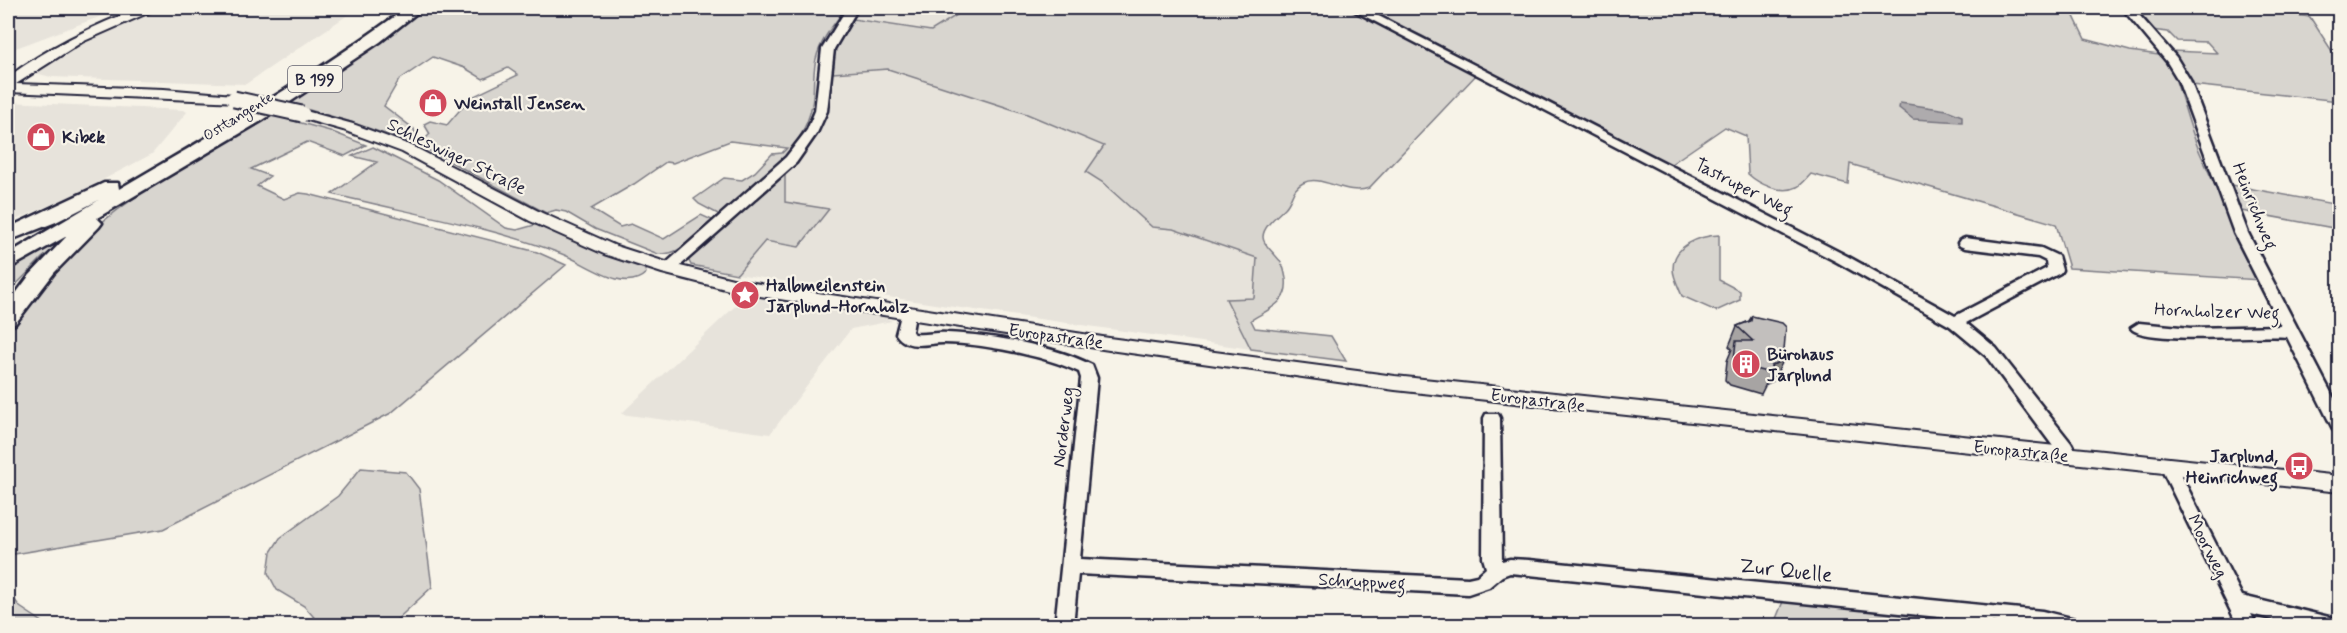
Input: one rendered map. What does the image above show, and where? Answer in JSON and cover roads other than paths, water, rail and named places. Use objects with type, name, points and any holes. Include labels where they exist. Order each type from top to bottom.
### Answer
[{"type":"highway","name":"Osttangente","points":[[203,143],[399,8]]},
{"type":"highway","name":"Osttangente","points":[[203,143],[374,39],[415,8]]},
{"type":"highway","name":"B 199","points":[[8,236],[203,143]]},
{"type":"highway","name":"B 199","points":[[8,262],[203,143]]},
{"type":"highway","points":[[8,251],[203,143]]},
{"type":"highway","points":[[8,319],[24,294],[52,260],[94,222],[203,143]]},
{"type":"main road","points":[[8,70],[56,39],[135,8]]},
{"type":"main road","points":[[8,83],[44,56],[69,42],[152,8]]},
{"type":"main road","name":"Schleswiger Straße","points":[[8,88],[164,93],[234,99],[302,114],[348,127],[407,149],[536,217],[583,239],[668,269],[741,286]]},
{"type":"main road","name":"Europastraße","points":[[741,286],[908,315],[1395,383],[2340,483]]},
{"type":"street","points":[[668,269],[791,160],[803,145],[821,111],[828,49],[852,8]]},
{"type":"street","name":"Tastruper Weg","points":[[1354,8],[1842,260],[1955,322],[1991,352],[2070,456]]},
{"type":"street","name":"Heinrichweg","points":[[2127,8],[2172,60],[2184,80],[2241,233],[2340,427]]},
{"type":"street","points":[[1955,322],[2055,270],[2053,259],[2041,253],[1965,243]]},
{"type":"street","name":"Norderweg","points":[[908,315],[904,334],[912,340],[957,338],[1070,361],[1086,369],[1089,378],[1064,626]]},
{"type":"street","name":"Hornholzer Weg","points":[[2139,328],[2191,333],[2278,331],[2293,333]]},
{"type":"street","points":[[1492,418],[1492,558],[1496,570]]},
{"type":"street","name":"Moorweg","points":[[2168,466],[2248,626]]},
{"type":"street","name":"Schruppweg","points":[[1070,566],[1468,586],[1483,582],[1496,570]]},
{"type":"street","name":"Zur Quelle","points":[[1496,570],[1510,566],[1529,567],[2042,619],[2072,626]]},
{"type":"street","points":[[2236,602],[2333,626]]},
{"type":"place","name":"Weinstall Jensen","points":[[433,103]]},
{"type":"place","name":"Kibek","points":[[41,137]]},
{"type":"place","name":"Halbmeilenstein Jarplund-Hornholz","points":[[745,295]]},
{"type":"place","name":"Bürohaus Jarplund","points":[[1746,364]]},
{"type":"place","name":"Jarplund, Heinrichweg","points":[[2299,466]]}]
